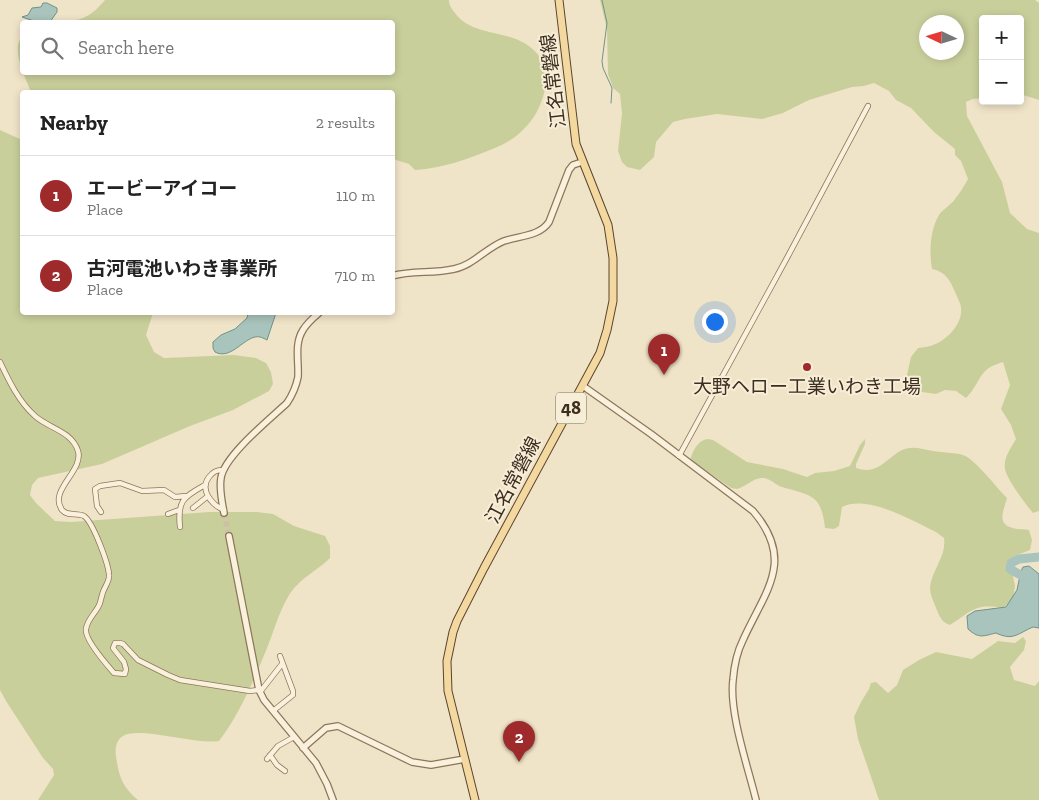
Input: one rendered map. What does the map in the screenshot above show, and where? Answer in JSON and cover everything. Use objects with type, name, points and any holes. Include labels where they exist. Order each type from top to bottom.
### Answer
[{"type":"main road","name":"江名常磐線","points":[[475,800],[448,691],[447,661],[453,632],[484,568],[600,353],[608,330],[613,301],[613,258],[608,224],[576,144],[559,0]]},
{"type":"street","points":[[679,456],[868,106]]},
{"type":"street","points":[[395,275],[459,268],[488,249],[503,242],[530,235],[544,228],[549,222],[569,170],[573,165],[582,162]]},
{"type":"street","points":[[224,512],[220,485],[223,470],[241,447],[291,396],[298,378],[298,348],[301,334],[307,324],[317,315]]},
{"type":"street","points":[[0,362],[12,387],[34,415],[66,435],[74,442],[78,451],[77,462],[63,487],[60,502],[65,512],[86,518],[99,540],[109,575],[100,603],[86,629],[88,639],[114,673],[125,674],[126,669],[124,662],[113,648],[115,643],[120,643],[144,664],[180,680],[250,691],[259,691],[282,664]]},
{"type":"street","points":[[583,386],[753,511],[766,528],[773,545],[775,564],[772,579],[742,641],[732,682],[735,715],[756,800]]},
{"type":"street","points":[[101,512],[97,506],[93,489],[100,486],[120,483],[142,490],[164,490],[175,496],[186,496],[205,485],[215,471],[223,470]]},
{"type":"street","points":[[205,485],[208,496],[224,512]]},
{"type":"street","points":[[180,527],[179,510],[186,496]]},
{"type":"street","points":[[193,508],[208,496]]},
{"type":"street","points":[[168,514],[179,510]]},
{"type":"street","points":[[229,536],[259,691],[321,771],[333,800]]},
{"type":"street","points":[[272,710],[293,694],[280,656]]},
{"type":"street","points":[[303,748],[329,726],[338,726],[412,762],[431,765],[465,759]]},
{"type":"street","points":[[284,771],[268,757],[278,746],[294,737]]},
{"type":"green space","points":[[105,0],[449,0],[453,10],[467,24],[513,38],[533,49],[543,64],[546,83],[537,112],[528,125],[509,141],[456,162],[415,170],[409,164],[395,160],[395,90],[30,90],[24,75],[395,75],[395,20],[75,20],[89,15]]},
{"type":"green space","points":[[600,0],[1035,0],[1039,3],[1039,100],[1024,95],[1024,15],[979,15],[979,98],[966,102],[967,116],[1002,182],[1010,213],[1027,229],[1039,233],[1039,511],[1033,513],[1012,485],[1005,469],[1006,457],[1016,439],[1011,425],[1001,409],[1010,385],[1003,362],[984,372],[966,398],[956,391],[945,390],[936,394],[915,391],[906,379],[911,357],[918,348],[931,346],[949,335],[957,325],[961,313],[961,305],[947,277],[932,269],[931,255],[932,234],[936,221],[941,213],[957,197],[968,179],[961,161],[955,155],[955,149],[934,132],[911,108],[896,100],[889,91],[874,83],[852,87],[809,100],[783,113],[762,119],[717,114],[673,122],[656,142],[654,157],[640,170],[627,167],[622,162],[618,151],[622,113],[620,94],[613,88],[608,74],[607,29]]},
{"type":"green space","points":[[20,40],[20,61],[18,49]]},
{"type":"green space","points":[[0,130],[20,139],[20,315],[152,315],[146,335],[154,352],[164,358],[234,355],[256,358],[266,363],[271,372],[273,384],[269,391],[233,410],[190,426],[102,464],[38,478],[32,485],[30,495],[36,503],[55,521],[71,522],[209,512],[273,514],[294,526],[325,536],[330,546],[330,558],[302,580],[288,597],[245,699],[219,741],[209,742],[141,733],[123,736],[119,740],[116,745],[116,753],[120,775],[128,790],[138,800],[38,800],[54,775],[53,769],[43,758],[0,690]]},
{"type":"green space","points":[[707,439],[713,440],[747,462],[783,469],[807,477],[815,473],[834,471],[850,466],[865,439],[865,444],[856,464],[856,468],[863,470],[880,466],[900,451],[908,448],[963,455],[980,468],[1007,498],[1002,516],[1004,523],[1015,529],[1029,530],[1032,540],[1030,550],[1015,556],[1011,566],[1015,586],[1013,599],[1003,608],[980,607],[950,625],[947,624],[939,614],[931,596],[930,588],[943,551],[944,538],[936,532],[890,510],[864,504],[852,504],[842,507],[839,526],[834,529],[825,528],[818,502],[808,495],[782,487],[764,478],[755,480],[737,489],[731,488],[691,460],[697,446]]},
{"type":"green space","points":[[1023,637],[1026,641],[1024,650],[1010,667],[1014,680],[1035,686],[1039,681],[1039,800],[879,800],[858,739],[854,717],[871,683],[876,682],[888,693],[897,685],[903,670],[936,652],[972,659],[998,641],[1015,643]]},
{"type":"water","points":[[43,3],[47,3],[57,8],[57,12],[51,20],[31,20],[22,17],[28,15],[32,8],[41,7]]},
{"type":"water","points":[[248,315],[275,315],[267,340],[255,337],[231,352],[220,354],[215,352],[213,342],[221,335],[235,329],[247,318]]},
{"type":"water","points":[[1029,566],[1039,574],[1039,628],[1033,627],[1011,636],[996,633],[984,636],[968,629],[967,616],[975,611],[1006,607],[1017,590],[1023,567]]},
{"type":"waterway","points":[[602,0],[607,23],[602,61],[612,88],[611,103]]},
{"type":"waterway","points":[[1024,577],[1010,569],[1011,563],[1019,559],[1039,557]]},
{"type":"tunnel","points":[[224,513],[229,536]]},
{"type":"place","name":"大野ヘロー工業いわき工場","points":[[807,367]]},
{"type":"place","name":"エービーアイコー","points":[[664,375]]},
{"type":"place","name":"古河電池いわき事業所","points":[[519,762]]}]
